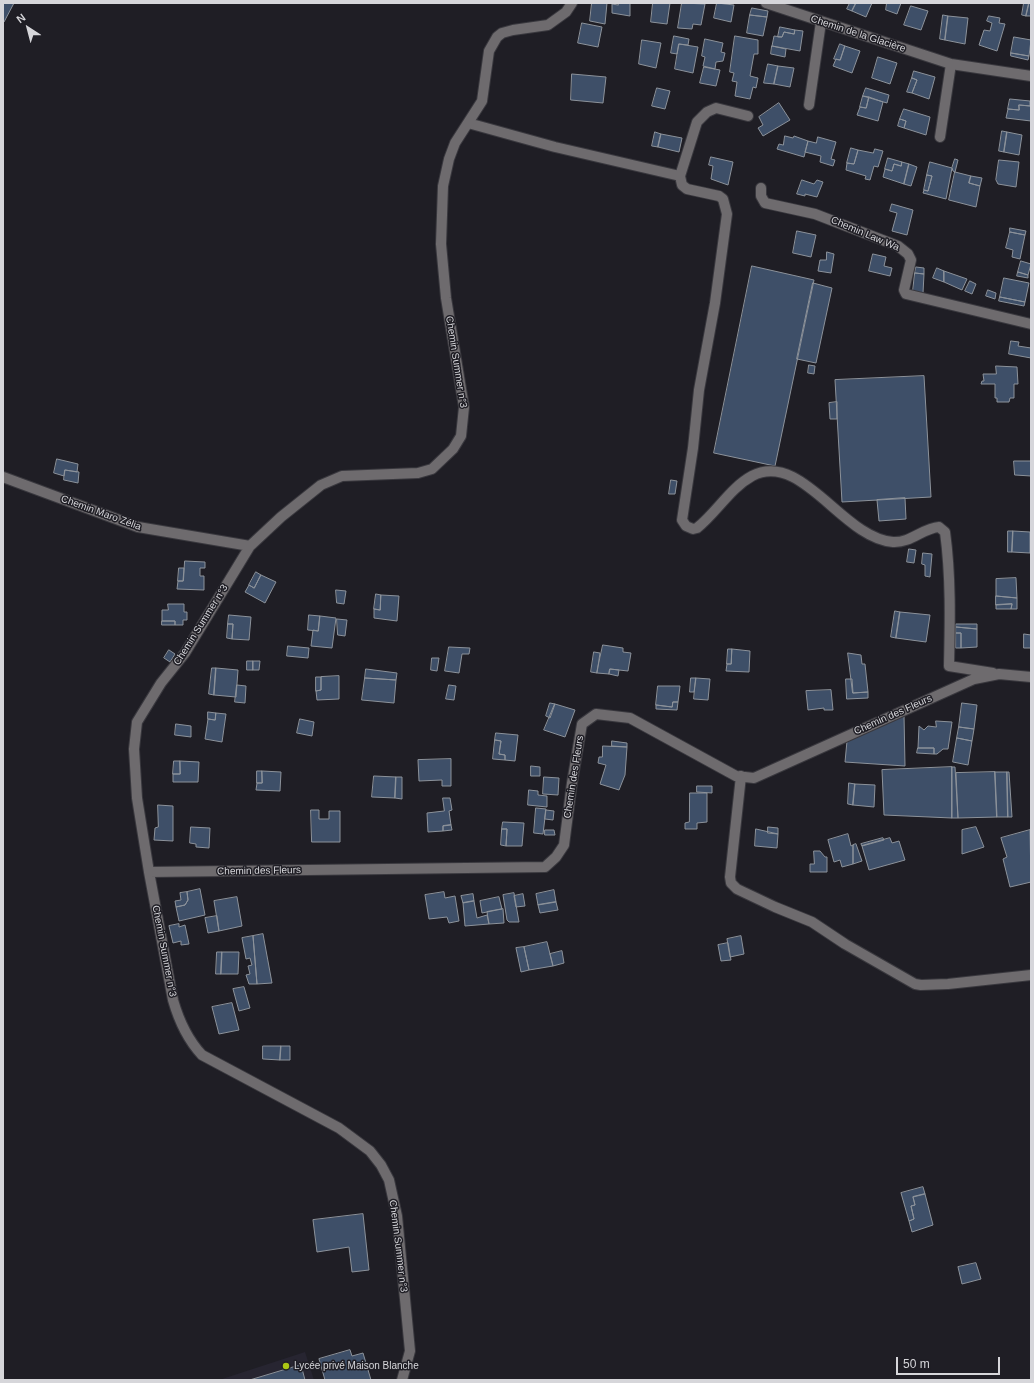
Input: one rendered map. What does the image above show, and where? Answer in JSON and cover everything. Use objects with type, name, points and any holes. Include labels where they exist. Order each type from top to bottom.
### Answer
[{"type":"street","name":"Chemin Summer n°3","points":[[402,1380],[410,1351],[397,1216],[389,1180],[381,1165],[370,1150],[339,1128],[202,1055],[184,1030],[173,1000],[137,798],[134,749],[137,722],[162,683],[185,653],[250,546],[281,517],[321,485],[342,476],[418,473],[432,469],[448,455],[461,436],[464,408],[446,298],[441,244],[443,186],[446,170],[455,143],[482,101],[489,51],[496,37],[502,33],[513,30],[548,25],[566,12],[572,3]]},
{"type":"street","name":"Chemin de la Glacière","points":[[766,3],[951,64],[1031,76]]},
{"type":"street","points":[[809,105],[822,22]]},
{"type":"street","points":[[940,137],[951,64]]},
{"type":"street","points":[[748,116],[716,108],[707,112],[697,122],[680,176],[682,185],[687,189],[719,196],[723,199],[728,214],[715,303],[699,390],[693,448],[682,520],[686,526],[693,529],[697,528],[739,484],[754,475],[767,471],[782,472],[793,476],[813,490],[859,529],[881,540],[895,542],[909,539],[939,526],[945,532],[949,560],[949,666],[999,674]]},
{"type":"street","points":[[468,123],[555,147],[680,176]]},
{"type":"street","name":"Chemin Law Wa","points":[[762,188],[761,196],[765,203],[815,214],[898,246],[908,254],[911,260],[904,290],[906,294],[1031,324]]},
{"type":"street","name":"Chemin Maro Zélia","points":[[3,477],[138,528],[250,546]]},
{"type":"street","name":"Chemin des Fleurs","points":[[149,872],[545,867],[556,857],[564,845],[572,783],[582,724],[596,714],[630,718],[736,776],[754,778],[974,679],[999,674],[1031,677]]},
{"type":"street","points":[[741,776],[730,877],[731,883],[737,889],[812,922],[845,944],[921,985],[948,984],[1031,975]]},
{"type":"shaded area","name":"Lycée privé Maison Blanche","points":[[305,1352],[314,1380],[219,1380]]},
{"type":"building","points":[[3,3],[14,3],[4,22],[3,21]]},
{"type":"building","points":[[592,3],[607,3],[605,24],[590,21]]},
{"type":"building","points":[[618,3],[630,3],[630,16],[612,13],[612,4],[618,5]]},
{"type":"building","points":[[653,3],[670,3],[667,24],[651,22]]},
{"type":"building","points":[[682,3],[705,4],[701,25],[693,24],[692,29],[678,28]]},
{"type":"building","points":[[717,3],[734,5],[731,22],[714,18]]},
{"type":"building","points":[[850,3],[856,3],[852,11],[847,9]]},
{"type":"building","points":[[856,3],[872,3],[866,17],[852,11]]},
{"type":"building","points":[[887,3],[901,3],[897,14],[886,10]]},
{"type":"building","points":[[1024,3],[1029,3],[1026,16],[1022,15]]},
{"type":"building","points":[[1029,3],[1031,3],[1031,16],[1026,16]]},
{"type":"building","points":[[911,6],[928,11],[921,30],[904,25]]},
{"type":"building","points":[[752,8],[768,11],[767,17],[750,15]]},
{"type":"building","points":[[750,15],[767,17],[763,36],[747,33]]},
{"type":"building","points":[[943,15],[948,16],[945,40],[940,39]]},
{"type":"building","points":[[948,16],[968,18],[965,44],[945,40]]},
{"type":"building","points":[[989,16],[1000,18],[999,23],[1005,24],[997,51],[979,45],[984,30],[990,31],[992,23],[987,21]]},
{"type":"building","points":[[582,23],[602,27],[598,47],[578,43]]},
{"type":"building","points":[[780,27],[795,30],[794,34],[784,32],[782,37],[778,37]]},
{"type":"building","points":[[795,30],[803,31],[800,51],[772,46],[774,36],[782,37],[784,32],[794,34]]},
{"type":"building","points":[[674,36],[689,39],[688,45],[679,44],[677,54],[671,53]]},
{"type":"building","points":[[735,36],[758,40],[758,54],[754,54],[750,76],[758,78],[756,88],[753,87],[750,99],[735,96],[737,82],[732,81],[734,73],[730,72]]},
{"type":"building","points":[[1014,37],[1031,40],[1029,56],[1011,53]]},
{"type":"building","points":[[705,39],[723,43],[721,52],[725,53],[723,61],[716,62],[715,69],[703,66],[705,57],[702,56]]},
{"type":"building","points":[[642,40],[661,43],[656,68],[639,64]]},
{"type":"building","points":[[679,44],[698,47],[693,73],[675,69]]},
{"type":"building","points":[[840,44],[845,46],[840,60],[834,59]]},
{"type":"building","points":[[772,46],[786,49],[785,57],[771,54]]},
{"type":"building","points":[[845,46],[860,51],[852,73],[833,66],[836,59],[840,60]]},
{"type":"building","points":[[1011,53],[1029,56],[1028,60],[1011,56]]},
{"type":"building","points":[[878,57],[897,63],[890,84],[872,78]]},
{"type":"building","points":[[768,64],[778,66],[774,84],[764,83]]},
{"type":"building","points":[[778,66],[794,68],[790,87],[774,84]]},
{"type":"building","points":[[704,67],[720,70],[716,86],[700,83]]},
{"type":"building","points":[[914,71],[935,77],[929,99],[912,93],[917,80],[912,78]]},
{"type":"building","points":[[572,74],[606,77],[603,103],[571,100]]},
{"type":"building","points":[[912,78],[917,80],[912,93],[907,92]]},
{"type":"building","points":[[657,88],[670,91],[665,109],[652,106]]},
{"type":"building","points":[[866,88],[889,95],[887,103],[863,96]]},
{"type":"building","points":[[863,96],[869,97],[866,108],[860,107]]},
{"type":"building","points":[[869,97],[883,102],[878,121],[857,115],[860,107],[866,108]]},
{"type":"building","points":[[1010,99],[1030,101],[1030,106],[1019,105],[1019,110],[1008,109]]},
{"type":"building","points":[[779,103],[790,120],[763,136],[758,128],[763,125],[759,117]]},
{"type":"building","points":[[1019,105],[1031,106],[1031,121],[1006,118],[1008,109],[1019,110]]},
{"type":"building","points":[[904,109],[930,117],[926,135],[904,128],[906,121],[900,119]]},
{"type":"building","points":[[900,119],[906,121],[904,128],[898,126]]},
{"type":"building","points":[[1002,131],[1007,132],[1004,152],[999,151]]},
{"type":"building","points":[[655,132],[661,134],[658,147],[652,146]]},
{"type":"building","points":[[1007,132],[1022,135],[1019,155],[1004,152]]},
{"type":"building","points":[[661,134],[682,138],[679,152],[658,147]]},
{"type":"building","points":[[785,136],[793,138],[794,136],[808,141],[804,157],[777,149],[779,144],[783,145]]},
{"type":"building","points":[[818,137],[836,142],[831,159],[835,160],[833,166],[820,162],[821,156],[805,152],[808,141],[816,143]]},
{"type":"building","points":[[851,148],[858,150],[854,164],[847,163]]},
{"type":"building","points":[[875,149],[883,151],[878,167],[874,166],[870,180],[865,179],[866,176],[846,170],[847,163],[854,164],[858,150],[873,153]]},
{"type":"building","points":[[711,157],[733,162],[728,185],[711,179],[713,166],[709,165]]},
{"type":"building","points":[[888,158],[902,162],[901,166],[894,164],[892,171],[885,169]]},
{"type":"building","points":[[955,159],[958,160],[955,172],[952,168]]},
{"type":"building","points":[[999,160],[1019,162],[1016,187],[998,184],[996,180]]},
{"type":"building","points":[[902,162],[909,164],[904,184],[883,177],[885,169],[892,171],[894,164],[901,166]]},
{"type":"building","points":[[930,162],[952,168],[946,199],[923,193],[924,190],[928,191],[932,176],[927,175]]},
{"type":"building","points":[[909,164],[917,167],[911,186],[904,184]]},
{"type":"building","points":[[955,172],[971,176],[969,183],[980,186],[976,207],[949,200]]},
{"type":"building","points":[[927,175],[932,176],[928,191],[924,190]]},
{"type":"building","points":[[971,176],[982,178],[980,186],[969,183]]},
{"type":"building","points":[[802,180],[814,184],[817,180],[823,182],[817,197],[797,194]]},
{"type":"building","points":[[892,204],[913,210],[907,235],[892,231],[897,213],[890,211]]},
{"type":"building","points":[[1010,228],[1026,231],[1025,235],[1010,232]]},
{"type":"building","points":[[797,231],[816,235],[811,257],[793,253]]},
{"type":"building","points":[[1010,232],[1025,235],[1020,259],[1012,257],[1013,250],[1006,248]]},
{"type":"building","points":[[827,252],[834,254],[831,273],[818,271],[820,260],[826,260]]},
{"type":"building","points":[[873,254],[886,257],[884,266],[892,268],[890,276],[869,271]]},
{"type":"building","points":[[1021,261],[1031,264],[1028,275],[1018,272]]},
{"type":"building","points":[[752,266],[814,280],[775,466],[714,453]]},
{"type":"building","points":[[916,267],[924,268],[924,274],[915,273]]},
{"type":"building","points":[[937,268],[944,271],[944,282],[933,278]]},
{"type":"building","points":[[944,271],[967,279],[962,290],[944,282]]},
{"type":"building","points":[[1018,272],[1028,275],[1028,278],[1017,276]]},
{"type":"building","points":[[915,273],[924,274],[923,293],[913,291]]},
{"type":"building","points":[[1004,278],[1029,283],[1025,302],[1000,297]]},
{"type":"building","points":[[970,281],[976,284],[972,294],[965,291]]},
{"type":"building","points":[[813,283],[832,288],[816,363],[797,359]]},
{"type":"building","points":[[988,290],[996,293],[995,299],[986,296]]},
{"type":"building","points":[[1000,297],[1025,302],[1024,306],[999,301]]},
{"type":"building","points":[[1011,341],[1019,342],[1018,346],[1031,348],[1031,358],[1009,354]]},
{"type":"building","points":[[809,365],[815,366],[814,374],[808,373]]},
{"type":"building","points":[[996,366],[1017,367],[1018,384],[1014,384],[1014,398],[1010,398],[1009,402],[997,402],[997,398],[995,398],[995,384],[981,384],[982,381],[984,381],[983,374],[996,374]]},
{"type":"building","points":[[924,376],[931,497],[842,502],[835,380]]},
{"type":"building","points":[[837,402],[837,419],[830,419],[829,403]]},
{"type":"building","points":[[57,459],[78,464],[77,472],[65,470],[64,476],[54,473]]},
{"type":"building","points":[[1014,461],[1031,461],[1031,476],[1015,475]]},
{"type":"building","points":[[65,470],[79,472],[78,483],[64,480]]},
{"type":"building","points":[[671,480],[677,481],[675,494],[669,494]]},
{"type":"building","points":[[905,498],[906,519],[879,521],[877,500]]},
{"type":"building","points":[[1008,531],[1013,531],[1012,552],[1008,552]]},
{"type":"building","points":[[1013,531],[1030,532],[1030,553],[1012,552]]},
{"type":"building","points":[[909,549],[916,550],[914,563],[907,562]]},
{"type":"building","points":[[923,553],[932,554],[930,577],[925,576],[925,565],[922,564]]},
{"type":"building","points":[[185,561],[205,562],[205,568],[200,568],[200,576],[204,576],[204,590],[177,589],[178,581],[183,581]]},
{"type":"building","points":[[179,568],[184,568],[183,581],[178,581]]},
{"type":"building","points":[[256,572],[261,575],[254,588],[249,585]]},
{"type":"building","points":[[261,575],[276,582],[265,603],[245,592],[249,585],[254,588]]},
{"type":"building","points":[[1016,578],[1017,598],[996,596],[996,579]]},
{"type":"building","points":[[336,590],[346,591],[344,604],[337,603]]},
{"type":"building","points":[[376,594],[381,595],[380,610],[374,609]]},
{"type":"building","points":[[381,595],[399,596],[397,621],[374,618],[374,609],[380,610]]},
{"type":"building","points":[[996,596],[1017,598],[1017,609],[1011,609],[1012,604],[996,605]]},
{"type":"building","points":[[168,604],[184,604],[184,612],[187,612],[187,620],[183,620],[183,625],[175,625],[175,621],[162,621],[162,610],[168,610]]},
{"type":"building","points":[[1012,604],[1011,609],[996,609],[996,605]]},
{"type":"building","points":[[895,611],[900,612],[896,638],[891,637]]},
{"type":"building","points":[[900,612],[930,615],[926,642],[896,638]]},
{"type":"building","points":[[229,615],[251,617],[249,640],[232,639],[233,624],[228,624]]},
{"type":"building","points":[[309,615],[320,616],[318,631],[308,630]]},
{"type":"building","points":[[320,616],[336,618],[332,648],[311,646],[313,630],[318,631]]},
{"type":"building","points":[[337,619],[347,620],[345,636],[338,635]]},
{"type":"building","points":[[162,621],[175,621],[175,625],[162,625]]},
{"type":"building","points":[[228,624],[233,624],[232,639],[227,638]]},
{"type":"building","points":[[956,624],[977,624],[977,629],[956,627]]},
{"type":"building","points":[[956,627],[977,629],[977,647],[961,648],[961,633],[956,633]]},
{"type":"building","points":[[956,633],[961,633],[961,648],[956,648]]},
{"type":"building","points":[[1024,634],[1031,635],[1031,648],[1024,648]]},
{"type":"building","points":[[603,645],[623,648],[623,652],[631,653],[628,671],[610,669],[609,674],[597,673]]},
{"type":"building","points":[[288,646],[309,648],[308,658],[287,656]]},
{"type":"building","points":[[449,647],[470,648],[469,654],[462,654],[459,673],[445,671]]},
{"type":"building","points":[[728,649],[732,649],[731,664],[727,664]]},
{"type":"building","points":[[732,649],[750,651],[749,672],[726,671],[727,664],[731,664]]},
{"type":"building","points":[[169,650],[175,654],[170,662],[164,658]]},
{"type":"building","points":[[594,652],[600,653],[597,673],[591,672]]},
{"type":"building","points":[[848,653],[861,655],[862,664],[865,664],[868,692],[853,693]]},
{"type":"building","points":[[432,658],[439,658],[437,671],[431,670]]},
{"type":"building","points":[[247,661],[253,661],[253,670],[247,670]]},
{"type":"building","points":[[253,661],[260,661],[259,670],[253,670]]},
{"type":"building","points":[[212,668],[216,668],[214,695],[209,694]]},
{"type":"building","points":[[216,668],[238,670],[236,697],[214,695]]},
{"type":"building","points":[[366,669],[397,673],[396,680],[365,678]]},
{"type":"building","points":[[610,669],[619,670],[618,676],[609,674]]},
{"type":"building","points":[[339,676],[339,699],[317,700],[316,691],[321,690],[321,677]]},
{"type":"building","points":[[316,677],[321,677],[321,690],[316,691]]},
{"type":"building","points":[[365,678],[396,680],[394,703],[362,700]]},
{"type":"building","points":[[691,678],[696,678],[694,692],[690,692]]},
{"type":"building","points":[[696,678],[710,679],[708,700],[694,699]]},
{"type":"building","points":[[846,679],[852,679],[853,693],[868,692],[868,698],[847,699]]},
{"type":"building","points":[[237,685],[246,686],[245,703],[235,702]]},
{"type":"building","points":[[449,685],[456,686],[454,700],[446,699]]},
{"type":"building","points":[[658,686],[680,686],[678,702],[673,702],[672,707],[656,705]]},
{"type":"building","points":[[831,690],[833,710],[824,710],[824,708],[808,710],[806,691]]},
{"type":"building","points":[[673,702],[678,702],[677,710],[656,709],[656,705],[672,707]]},
{"type":"building","points":[[550,703],[555,704],[550,718],[546,716]]},
{"type":"building","points":[[962,703],[977,705],[974,729],[959,727]]},
{"type":"building","points":[[555,704],[575,710],[565,737],[544,730]]},
{"type":"building","points":[[208,712],[216,713],[215,720],[208,719]]},
{"type":"building","points":[[216,713],[226,714],[222,742],[205,739],[208,719],[215,720]]},
{"type":"building","points":[[904,715],[905,766],[845,762],[847,741]]},
{"type":"building","points":[[300,719],[314,722],[312,736],[297,733]]},
{"type":"building","points":[[936,721],[952,722],[948,749],[943,749],[937,754],[934,754],[934,748],[918,748],[919,726],[924,730],[928,726],[936,727]]},
{"type":"building","points":[[176,724],[191,726],[191,737],[175,735]]},
{"type":"building","points":[[959,727],[974,729],[972,741],[957,738]]},
{"type":"building","points":[[496,733],[518,735],[515,761],[505,760],[505,755],[499,754],[501,741],[495,740]]},
{"type":"building","points":[[957,738],[972,741],[968,765],[953,762]]},
{"type":"building","points":[[495,740],[501,741],[499,754],[505,755],[505,760],[493,759]]},
{"type":"building","points":[[612,741],[627,743],[627,747],[612,746]]},
{"type":"building","points":[[603,746],[627,747],[625,775],[619,790],[600,784],[606,765],[598,763],[599,757],[602,757]]},
{"type":"building","points":[[918,748],[934,748],[934,754],[917,753]]},
{"type":"building","points":[[451,759],[451,786],[442,786],[442,780],[419,781],[418,760]]},
{"type":"building","points":[[174,761],[180,761],[180,774],[173,774]]},
{"type":"building","points":[[180,761],[199,762],[198,782],[173,782],[173,774],[180,774]]},
{"type":"building","points":[[531,766],[540,767],[540,776],[531,776]]},
{"type":"building","points":[[952,767],[955,767],[958,818],[952,818]]},
{"type":"building","points":[[952,767],[952,818],[884,815],[882,770]]},
{"type":"building","points":[[257,771],[262,771],[262,783],[257,783]]},
{"type":"building","points":[[262,771],[281,772],[280,791],[256,790],[257,783],[262,783]]},
{"type":"building","points":[[995,772],[997,817],[958,818],[956,773]]},
{"type":"building","points":[[995,772],[1007,772],[1008,817],[997,817]]},
{"type":"building","points":[[1007,772],[1009,772],[1012,817],[1008,817]]},
{"type":"building","points":[[374,776],[396,777],[395,798],[372,797]]},
{"type":"building","points":[[396,777],[402,777],[402,799],[395,798]]},
{"type":"building","points":[[544,777],[559,778],[558,795],[543,794]]},
{"type":"building","points":[[849,783],[855,784],[853,805],[848,804]]},
{"type":"building","points":[[855,784],[875,785],[874,807],[853,805]]},
{"type":"building","points":[[697,786],[712,786],[712,793],[697,792]]},
{"type":"building","points":[[529,790],[538,791],[538,795],[547,796],[547,807],[528,805]]},
{"type":"building","points":[[690,793],[707,793],[707,822],[697,823],[697,829],[685,829],[685,823],[689,822]]},
{"type":"building","points":[[443,798],[450,798],[452,810],[449,811],[451,825],[443,826],[443,831],[428,832],[427,813],[444,811]]},
{"type":"building","points":[[158,805],[173,806],[173,841],[154,840],[155,828],[158,827]]},
{"type":"building","points":[[536,808],[546,809],[543,834],[534,833]]},
{"type":"building","points":[[311,810],[319,810],[319,819],[329,819],[329,811],[340,811],[340,842],[312,842]]},
{"type":"building","points":[[546,810],[554,811],[553,820],[545,819]]},
{"type":"building","points":[[503,822],[524,823],[522,846],[506,846],[507,829],[502,829]]},
{"type":"building","points":[[451,825],[452,830],[443,831],[443,826]]},
{"type":"building","points":[[191,827],[210,828],[209,848],[196,847],[196,844],[190,843]]},
{"type":"building","points":[[768,827],[778,828],[778,834],[768,833]]},
{"type":"building","points":[[976,827],[984,847],[962,854],[962,830]]},
{"type":"building","points":[[502,829],[507,829],[506,846],[501,845]]},
{"type":"building","points":[[756,829],[778,834],[777,848],[755,846]]},
{"type":"building","points":[[545,830],[554,830],[555,835],[545,835]]},
{"type":"building","points":[[1030,830],[1031,882],[1010,887],[1003,859],[1007,857],[1001,838]]},
{"type":"building","points":[[848,834],[851,846],[853,845],[853,864],[842,867],[840,860],[834,862],[828,840]]},
{"type":"building","points":[[883,838],[884,840],[862,846],[861,844]]},
{"type":"building","points":[[890,838],[892,843],[899,841],[905,860],[869,870],[862,846]]},
{"type":"building","points":[[856,844],[862,861],[853,864],[853,845]]},
{"type":"building","points":[[814,851],[820,851],[825,857],[827,857],[827,872],[810,872],[810,864],[814,864]]},
{"type":"building","points":[[200,889],[205,915],[179,921],[176,907],[185,905],[188,900],[187,892]]},
{"type":"building","points":[[554,890],[556,902],[538,905],[536,894]]},
{"type":"building","points":[[187,892],[188,900],[185,905],[176,907],[175,901],[181,900],[180,893]]},
{"type":"building","points":[[444,892],[445,898],[455,896],[459,921],[449,923],[447,917],[429,919],[425,895]]},
{"type":"building","points":[[514,893],[519,922],[509,922],[507,920],[503,895]]},
{"type":"building","points":[[473,894],[474,901],[463,903],[461,896]]},
{"type":"building","points":[[523,894],[525,906],[516,907],[514,896]]},
{"type":"building","points":[[237,897],[242,926],[219,931],[214,901]]},
{"type":"building","points":[[499,897],[502,909],[482,913],[480,901]]},
{"type":"building","points":[[474,901],[477,918],[487,915],[489,924],[465,926],[463,903]]},
{"type":"building","points":[[556,902],[558,910],[540,913],[538,905]]},
{"type":"building","points":[[503,909],[504,923],[489,924],[487,912]]},
{"type":"building","points":[[217,916],[219,931],[208,933],[205,918]]},
{"type":"building","points":[[179,924],[179,927],[185,925],[189,944],[181,945],[181,941],[173,943],[169,926]]},
{"type":"building","points":[[263,934],[272,983],[257,984],[253,936]]},
{"type":"building","points":[[253,936],[257,984],[249,984],[246,975],[250,974],[248,966],[252,965],[250,958],[246,959],[242,938]]},
{"type":"building","points":[[741,936],[744,954],[730,957],[727,939]]},
{"type":"building","points":[[547,942],[553,966],[529,970],[524,947]]},
{"type":"building","points":[[728,943],[731,960],[721,961],[718,945]]},
{"type":"building","points":[[524,947],[529,970],[521,972],[516,948]]},
{"type":"building","points":[[562,951],[564,963],[553,966],[550,954]]},
{"type":"building","points":[[217,952],[222,952],[221,974],[216,974]]},
{"type":"building","points":[[222,952],[239,952],[238,974],[221,974]]},
{"type":"building","points":[[244,987],[250,1008],[239,1011],[233,989]]},
{"type":"building","points":[[232,1003],[239,1030],[219,1034],[212,1007]]},
{"type":"building","points":[[263,1046],[281,1046],[280,1060],[263,1059]]},
{"type":"building","points":[[281,1046],[290,1046],[290,1060],[280,1060]]},
{"type":"building","points":[[923,1187],[925,1194],[913,1197],[915,1205],[911,1206],[914,1219],[909,1221],[901,1193]]},
{"type":"building","points":[[925,1194],[933,1225],[912,1232],[909,1221],[914,1219],[911,1206],[915,1205],[913,1197]]},
{"type":"building","points":[[363,1214],[369,1270],[352,1272],[349,1247],[317,1252],[313,1220]]},
{"type":"building","points":[[976,1263],[981,1279],[962,1284],[958,1267]]},
{"type":"building","points":[[350,1350],[352,1356],[363,1353],[371,1380],[325,1380],[319,1359]]},
{"type":"building","points":[[301,1365],[305,1380],[250,1380]]},
{"type":"place","name":"Lycée privé Maison Blanche","points":[[286,1366]]}]
